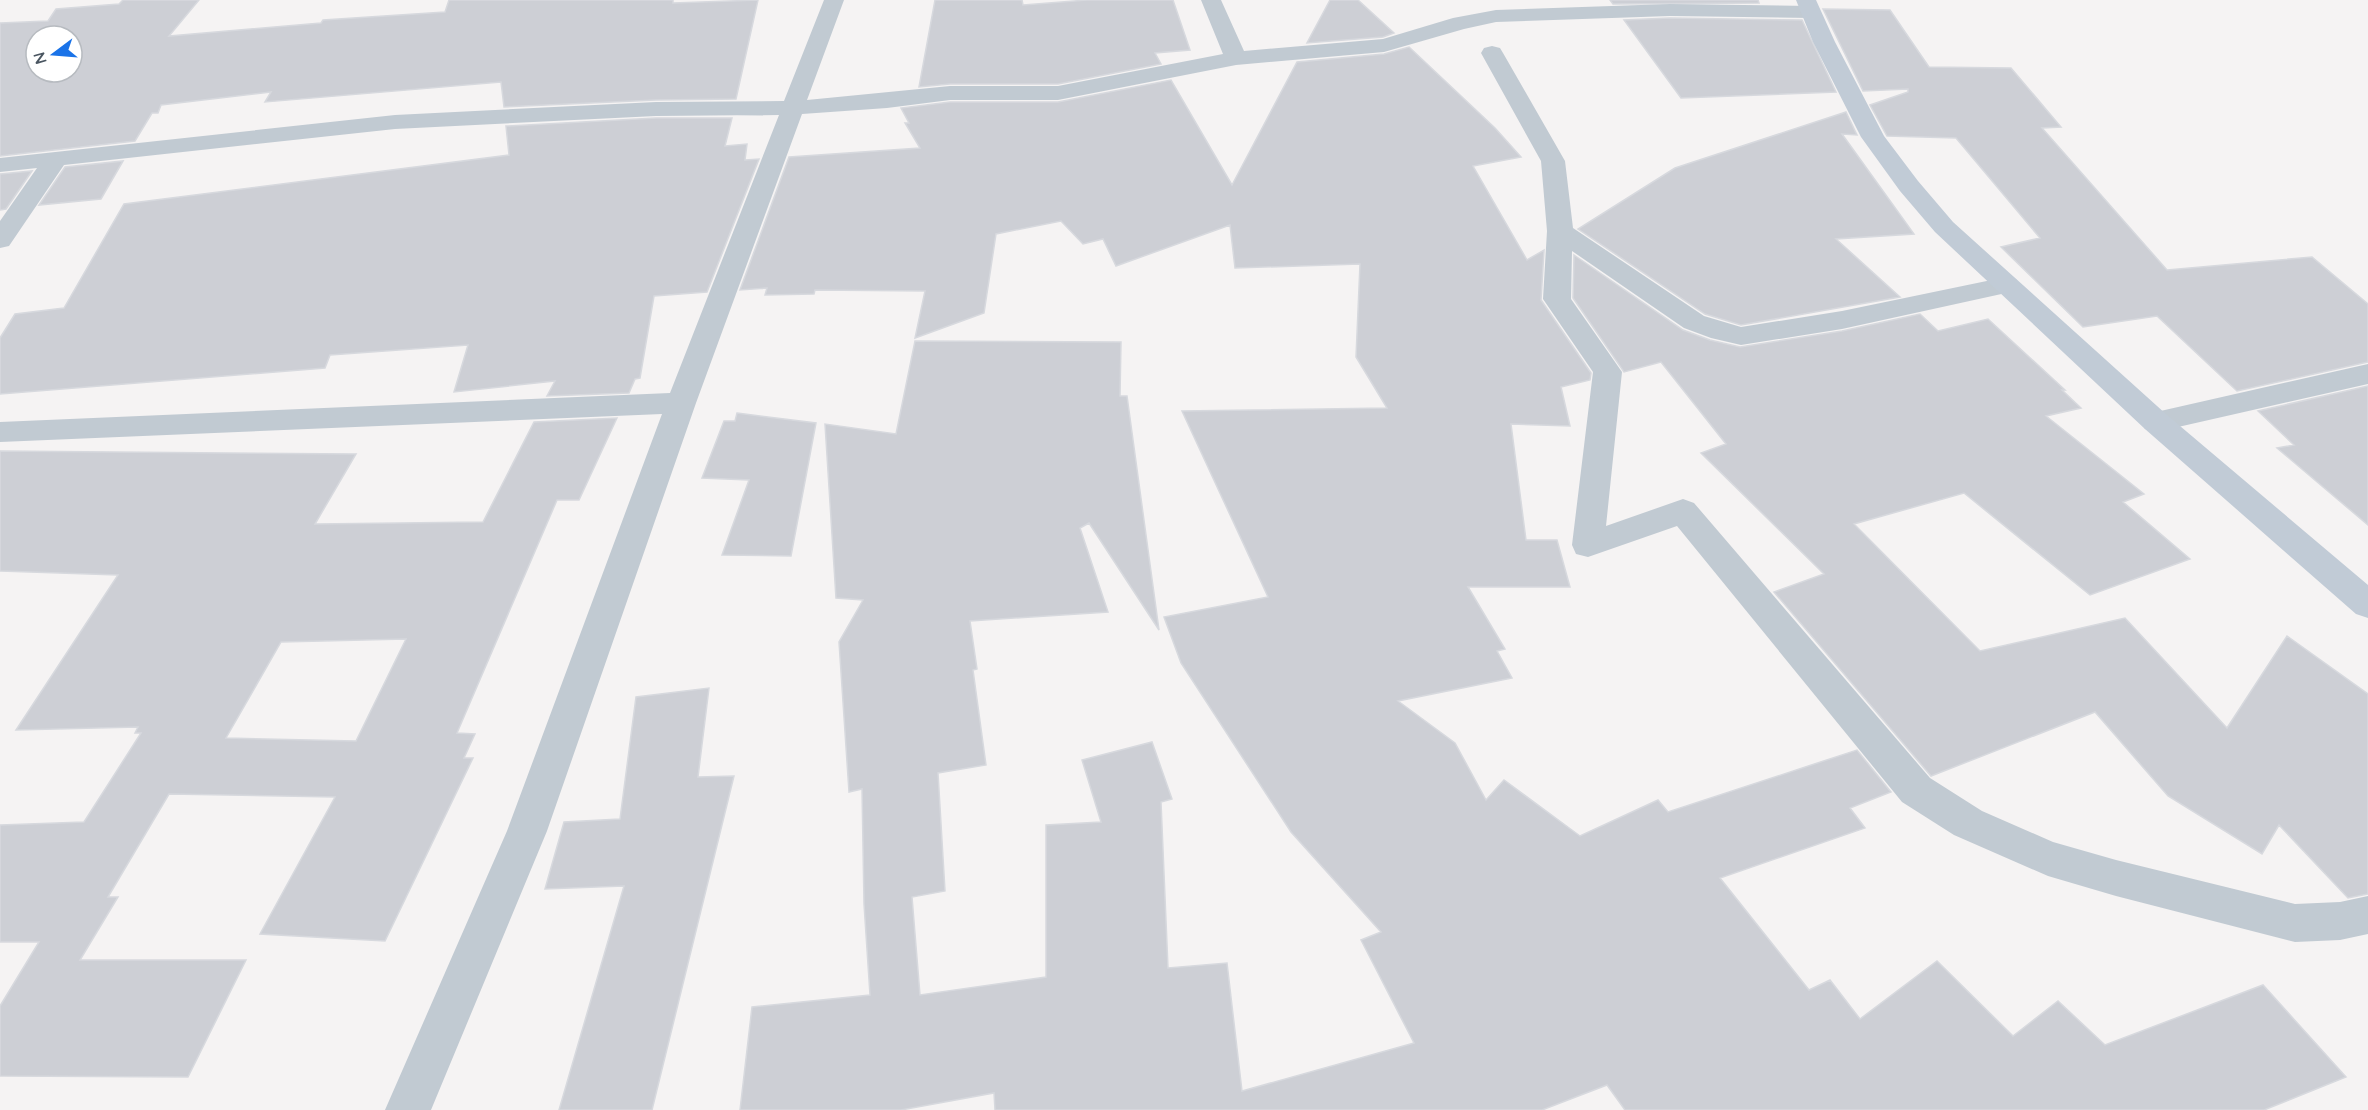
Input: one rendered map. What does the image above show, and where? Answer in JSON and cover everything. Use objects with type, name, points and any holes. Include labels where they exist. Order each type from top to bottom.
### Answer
[{"type":"street","points":[[408,1110],[527,831],[681,403],[834,0]]},
{"type":"street","points":[[1211,0],[1236,58]]},
{"type":"street","points":[[0,165],[395,122],[656,110],[794,108],[887,101],[950,93],[1058,93],[1236,58],[1384,45],[1461,23],[1496,16],[1808,6],[1873,137],[1909,186],[1944,227],[2156,422],[2368,605]]},
{"type":"street","points":[[1492,53],[1553,160],[1560,231],[1557,299],[1608,372],[1588,545],[1683,511],[1916,790],[1968,824],[2049,858],[2116,878],[2295,923],[2340,921],[2368,915]]},
{"type":"street","points":[[0,240],[56,159]]},
{"type":"street","points":[[1560,231],[1694,322],[1721,332],[1741,336],[1842,320],[2006,285]]},
{"type":"street","points":[[2156,422],[2368,374]]},
{"type":"street","points":[[0,432],[681,403]]},
{"type":"building","points":[[123,0],[199,0],[169,36],[321,23],[323,20],[445,12],[449,0],[673,0],[673,3],[758,0],[736,99],[504,107],[501,82],[265,102],[271,92],[161,105],[158,113],[152,113],[135,141],[0,156],[0,23],[48,21],[56,9],[119,4]]},
{"type":"building","points":[[935,0],[1022,0],[1023,5],[1087,0],[1173,0],[1190,50],[1155,53],[1161,64],[1058,84],[950,84],[919,87]]},
{"type":"building","points":[[1330,0],[1358,0],[1394,33],[1383,37],[1307,43]]},
{"type":"building","points":[[1610,0],[1758,0],[1759,3],[1613,4]]},
{"type":"building","points":[[1823,9],[1890,10],[1929,67],[2011,68],[2061,127],[2042,128],[2167,270],[2312,257],[2368,304],[2368,362],[2237,391],[2157,316],[2083,327],[2001,247],[2040,238],[1956,138],[1887,136],[1870,105],[1908,92],[1908,89],[1863,91]]},
{"type":"building","points":[[1670,18],[1802,20],[1836,92],[1681,98],[1624,20]]},
{"type":"building","points":[[1409,47],[1495,128],[1521,157],[1473,166],[1527,260],[1544,250],[1541,300],[1591,373],[1590,380],[1561,387],[1570,426],[1511,424],[1526,540],[1557,540],[1570,587],[1468,587],[1505,649],[1497,651],[1512,678],[1398,701],[1455,743],[1486,800],[1504,780],[1580,836],[1658,800],[1668,812],[1857,750],[1891,792],[1850,808],[1865,828],[1720,878],[1809,990],[1830,980],[1860,1019],[1937,961],[2013,1036],[2058,1001],[2105,1045],[2263,985],[2346,1077],[2264,1110],[1625,1110],[1607,1085],[1542,1110],[995,1110],[994,1093],[901,1110],[740,1110],[752,1007],[870,995],[864,904],[862,789],[849,792],[839,642],[863,600],[836,598],[825,424],[896,434],[915,341],[1121,342],[1120,396],[1127,396],[1159,630],[1089,523],[1080,528],[1108,612],[970,621],[977,669],[973,670],[986,765],[938,773],[945,891],[912,897],[920,995],[1046,977],[1046,825],[1101,822],[1082,760],[1152,742],[1172,799],[1161,802],[1168,968],[1227,963],[1242,1091],[1414,1043],[1361,940],[1381,932],[1291,832],[1181,663],[1164,617],[1268,597],[1182,411],[1387,408],[1356,357],[1360,264],[1235,268],[1230,225],[1116,266],[1103,239],[1083,244],[1061,221],[996,234],[984,313],[915,338],[925,291],[815,290],[814,294],[765,295],[767,288],[740,290],[789,157],[920,148],[905,123],[909,123],[901,108],[950,102],[1058,102],[1171,80],[1232,185],[1297,62],[1384,54]]},
{"type":"building","points":[[1846,112],[1857,135],[1842,134],[1914,234],[1836,239],[1900,297],[1741,325],[1705,314],[1578,229],[1675,168]]},
{"type":"building","points":[[656,118],[732,118],[725,146],[747,144],[745,160],[759,159],[707,292],[654,296],[640,378],[635,379],[629,393],[547,396],[555,381],[454,392],[468,345],[330,355],[325,368],[0,394],[0,338],[15,314],[64,308],[124,204],[509,155],[506,126]]},
{"type":"building","points":[[123,161],[101,199],[39,205],[65,167]]},
{"type":"building","points":[[32,171],[6,209],[0,210],[0,174]]},
{"type":"building","points":[[1574,255],[1683,330],[1710,340],[1740,347],[1842,331],[1920,314],[1938,331],[1988,319],[2065,390],[2062,390],[2081,408],[2046,416],[2144,494],[2123,502],[2190,559],[2090,595],[1964,493],[1854,524],[1980,651],[2125,618],[2227,728],[2287,636],[2368,694],[2368,894],[2348,898],[2279,825],[2262,854],[2168,796],[2095,712],[1931,776],[1774,592],[1824,574],[1701,453],[1726,444],[1661,362],[1624,372],[1573,298]]},
{"type":"building","points":[[2368,386],[2368,525],[2277,448],[2294,445],[2258,411]]},
{"type":"building","points":[[737,413],[816,423],[791,556],[722,555],[749,480],[702,478],[724,421],[735,421]]},
{"type":"building","points":[[617,418],[579,500],[557,500],[457,733],[475,734],[464,758],[473,758],[385,941],[260,934],[335,797],[169,794],[108,897],[118,897],[80,960],[246,960],[188,1077],[0,1076],[0,1006],[39,942],[0,942],[0,825],[84,822],[141,733],[135,733],[138,727],[16,730],[118,575],[0,571],[0,451],[356,454],[315,524],[483,522],[534,422]],"holes":[[[406,639],[356,741],[226,738],[281,642]]]},
{"type":"building","points":[[709,688],[698,777],[734,776],[652,1110],[559,1110],[624,886],[545,889],[564,822],[620,819],[636,697]]}]
